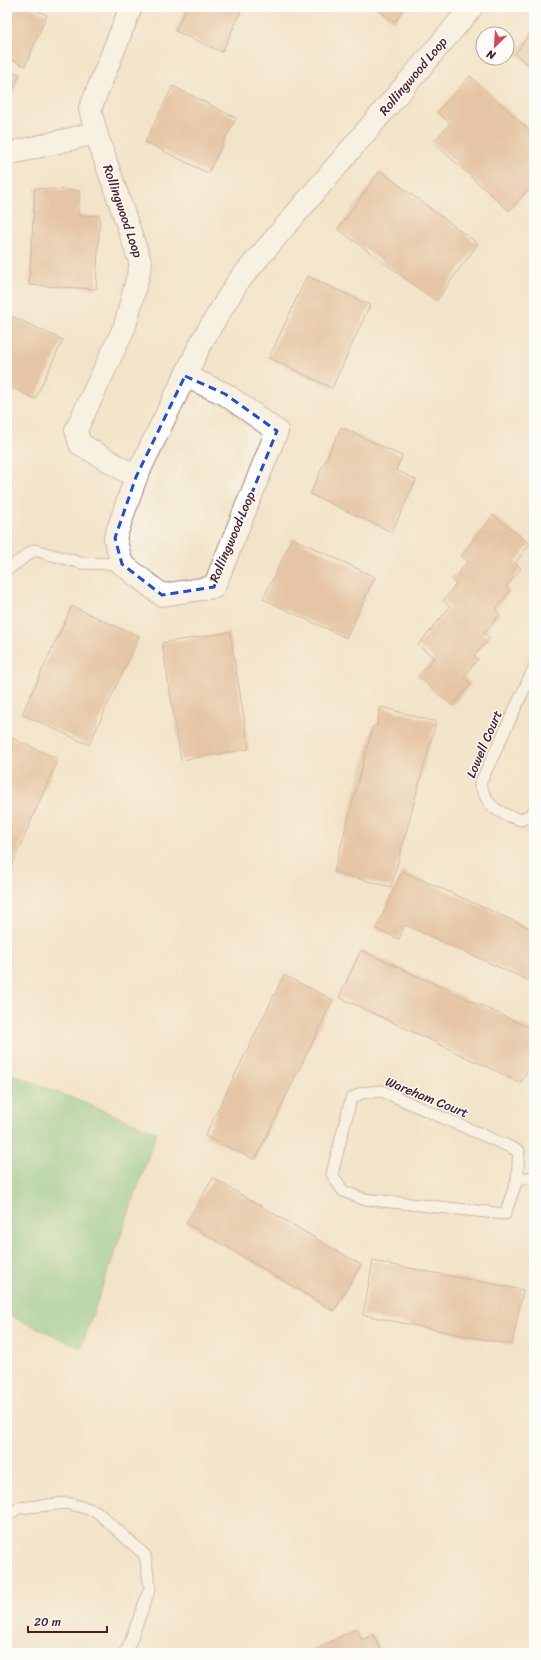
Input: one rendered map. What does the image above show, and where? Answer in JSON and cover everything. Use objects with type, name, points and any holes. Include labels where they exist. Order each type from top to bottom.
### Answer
[{"type":"street","name":"Rollingwood Loop","points":[[131,7],[90,109],[96,133],[141,264],[125,326],[76,430],[80,444],[136,476]]},
{"type":"street","name":"Rollingwood Loop","points":[[185,376],[225,394],[277,431],[214,587],[162,595],[122,564],[115,538],[136,476],[202,341],[237,283],[472,7]]},
{"type":"street","points":[[7,154],[96,133]]},
{"type":"lane","points":[[7,570],[34,550],[81,564],[122,564]]},
{"type":"lane","name":"Lowell Court","points":[[534,668],[480,784],[484,798],[500,814],[521,820],[530,815],[534,810]]},
{"type":"lane","name":"Wareham Court","points":[[382,1092],[519,1151],[517,1180],[505,1214],[363,1199],[343,1191],[332,1174],[351,1099],[361,1093],[382,1092]]},
{"type":"lane","points":[[517,1180],[534,1177]]},
{"type":"lane","points":[[7,1515],[19,1508],[67,1503],[96,1512],[145,1554],[150,1588],[128,1648],[124,1653]]},
{"type":"highlighted area","points":[[185,376],[225,394],[277,431],[214,587],[162,595],[122,564],[115,538],[136,477]]},
{"type":"green space","points":[[7,1072],[157,1132],[81,1348],[7,1314]]},
{"type":"building","points":[[7,7],[29,7],[47,15],[25,66],[7,58]]},
{"type":"building","points":[[187,7],[243,7],[222,52],[175,31]]},
{"type":"building","points":[[374,7],[405,7],[395,22]]},
{"type":"building","points":[[534,28],[534,69],[515,54]]},
{"type":"building","points":[[7,69],[20,74],[7,106]]},
{"type":"building","points":[[470,76],[534,134],[534,183],[509,211],[433,142],[450,123],[437,112]]},
{"type":"building","points":[[173,86],[236,118],[208,173],[145,142]]},
{"type":"building","points":[[380,171],[478,244],[436,301],[338,229]]},
{"type":"building","points":[[35,188],[80,191],[78,215],[100,216],[96,289],[29,285]]},
{"type":"building","points":[[307,276],[370,305],[332,388],[269,358]]},
{"type":"building","points":[[7,314],[63,340],[35,399],[7,386]]},
{"type":"building","points":[[341,427],[402,456],[396,470],[416,480],[392,532],[310,494]]},
{"type":"building","points":[[7,475],[12,484],[7,486]]},
{"type":"building","points":[[493,515],[530,544],[515,563],[521,568],[506,588],[510,591],[495,610],[500,614],[484,633],[490,638],[474,656],[478,659],[464,677],[471,684],[452,706],[418,676],[434,658],[418,645],[450,607],[443,601],[456,584],[452,580],[468,561],[461,556]]},
{"type":"building","points":[[292,538],[375,577],[346,638],[263,599]]},
{"type":"building","points":[[72,606],[139,637],[89,745],[22,714]]},
{"type":"building","points":[[230,632],[249,749],[181,760],[162,643]]},
{"type":"building","points":[[381,707],[436,722],[391,887],[334,872],[373,726],[376,727]]},
{"type":"building","points":[[7,736],[58,759],[7,876]]},
{"type":"building","points":[[402,871],[534,930],[534,983],[405,925],[399,939],[376,929]]},
{"type":"building","points":[[361,950],[534,1030],[534,1054],[521,1083],[339,997]]},
{"type":"building","points":[[284,975],[333,1000],[255,1160],[205,1136]]},
{"type":"building","points":[[213,1178],[361,1265],[334,1311],[186,1223]]},
{"type":"building","points":[[373,1261],[523,1290],[512,1345],[363,1315]]},
{"type":"building","points":[[534,1316],[534,1326],[530,1319]]},
{"type":"building","points":[[356,1629],[362,1640],[373,1634],[382,1653],[308,1653]]}]
